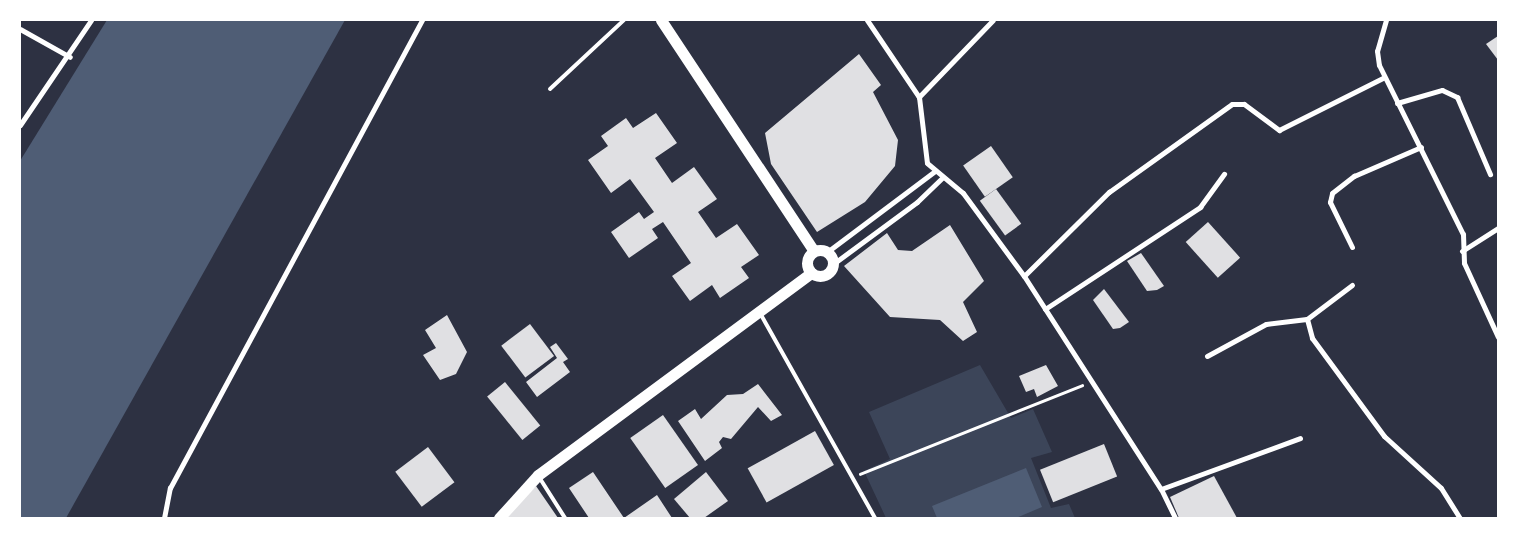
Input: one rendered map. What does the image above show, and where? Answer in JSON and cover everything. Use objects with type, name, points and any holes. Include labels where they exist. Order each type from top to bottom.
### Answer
[{"type":"main road","points":[[661,20],[814,251]]},
{"type":"main road","points":[[500,518],[538,476],[759,311],[811,273],[827,274],[833,264],[827,252],[814,251]]},
{"type":"main road","points":[[811,273],[807,261],[814,251]]},
{"type":"street","points":[[20,125],[70,57],[91,20]]},
{"type":"street","points":[[164,518],[170,488],[422,20]]},
{"type":"street","points":[[867,20],[919,97],[927,163],[942,178],[963,193],[1024,276],[1162,489],[1175,518]]},
{"type":"street","points":[[919,97],[993,20]]},
{"type":"street","points":[[1386,20],[1377,51],[1384,78],[1421,147],[1463,234],[1462,251],[1472,285],[1498,337]]},
{"type":"street","points":[[20,29],[70,57]]},
{"type":"street","points":[[1024,276],[1109,192],[1232,104],[1244,104],[1279,130],[1384,78]]},
{"type":"street","points":[[1398,103],[1442,90],[1457,97],[1490,174]]},
{"type":"street","points":[[1352,247],[1330,202],[1332,193],[1354,176],[1421,147]]},
{"type":"street","points":[[827,252],[935,171]]},
{"type":"street","points":[[1045,309],[1200,207],[1224,174]]},
{"type":"street","points":[[833,264],[917,202],[942,178]]},
{"type":"street","points":[[1462,251],[1498,228]]},
{"type":"street","points":[[1206,356],[1266,324],[1307,319],[1352,285]]},
{"type":"street","points":[[1307,319],[1312,338],[1384,436],[1440,488],[1460,518]]},
{"type":"street","points":[[1162,489],[1300,438]]},
{"type":"lane","points":[[550,89],[624,20]]},
{"type":"lane","points":[[759,311],[854,477],[875,518]]},
{"type":"lane","points":[[538,476],[565,518]]},
{"type":"path","points":[[854,477],[1091,381]]},
{"type":"shaded area","points":[[107,20],[345,20],[66,518],[20,518],[20,161]]},
{"type":"shaded area","points":[[980,365],[1011,418],[1033,409],[1052,452],[1031,458],[1051,508],[1069,504],[1075,518],[886,518],[864,471],[890,459],[869,412]]},
{"type":"shaded area","points":[[1026,468],[1042,507],[1016,518],[937,518],[932,506]]},
{"type":"building","points":[[1498,36],[1498,60],[1486,44]]},
{"type":"building","points":[[859,54],[881,85],[873,92],[898,140],[895,166],[865,202],[817,232],[771,164],[765,133]]},
{"type":"building","points":[[656,113],[677,143],[655,158],[672,183],[694,167],[717,199],[698,212],[716,238],[737,224],[759,255],[741,267],[749,278],[720,298],[712,285],[690,301],[672,276],[691,263],[663,222],[652,229],[658,238],[629,258],[611,232],[639,212],[644,219],[654,212],[630,179],[611,193],[588,160],[608,146],[601,136],[626,118],[633,128]]},
{"type":"building","points":[[991,146],[1013,177],[985,197],[963,166]]},
{"type":"building","points":[[996,189],[1021,224],[1005,236],[980,201]]},
{"type":"building","points":[[1208,222],[1240,258],[1218,278],[1186,242]]},
{"type":"building","points":[[950,225],[984,281],[963,302],[977,332],[963,341],[940,320],[890,317],[844,266],[887,233],[898,250],[912,251]]},
{"type":"building","points":[[1141,253],[1164,286],[1157,290],[1147,291],[1127,261]]},
{"type":"building","points":[[1104,289],[1129,322],[1120,328],[1113,329],[1093,300]]},
{"type":"building","points":[[447,315],[467,352],[456,374],[440,380],[423,355],[436,348],[425,330]]},
{"type":"building","points":[[530,324],[554,356],[525,378],[501,346]]},
{"type":"building","points":[[556,343],[568,359],[563,362],[570,372],[537,397],[526,382],[557,358],[550,347]]},
{"type":"building","points":[[1046,365],[1058,386],[1037,397],[1034,389],[1026,392],[1019,376]]},
{"type":"building","points":[[505,382],[540,426],[522,440],[487,396]]},
{"type":"building","points":[[758,384],[782,415],[771,421],[758,407],[731,439],[723,437],[719,442],[722,448],[705,461],[678,421],[695,409],[701,419],[727,395],[743,394]]},
{"type":"building","points":[[663,415],[698,465],[665,488],[630,438]]},
{"type":"building","points":[[815,431],[834,465],[767,502],[748,468]]},
{"type":"building","points":[[1104,444],[1117,476],[1053,502],[1040,470]]},
{"type":"building","points":[[428,447],[454,482],[422,507],[395,472]]},
{"type":"building","points":[[593,472],[624,518],[589,518],[569,488]]},
{"type":"building","points":[[706,472],[728,501],[704,518],[690,518],[674,499]]},
{"type":"building","points":[[1214,476],[1237,518],[1179,518],[1170,497]]},
{"type":"building","points":[[536,486],[558,518],[506,518],[513,509]]},
{"type":"building","points":[[657,495],[672,518],[624,518]]}]
